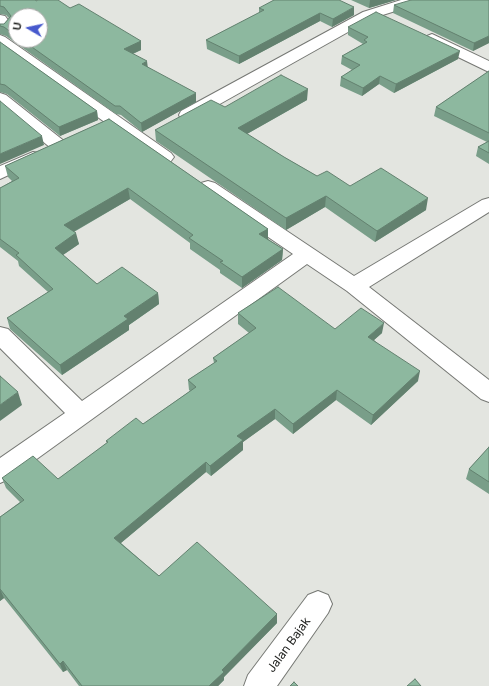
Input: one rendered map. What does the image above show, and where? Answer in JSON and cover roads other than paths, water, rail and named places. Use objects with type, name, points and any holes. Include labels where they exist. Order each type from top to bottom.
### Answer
[{"type":"street","points":[[175,122],[366,12],[416,0]]},
{"type":"street","points":[[366,12],[396,22]]},
{"type":"street","points":[[0,19],[4,24],[0,28]]},
{"type":"street","points":[[418,33],[489,67]]},
{"type":"street","points":[[0,40],[114,120],[148,137],[177,166]]},
{"type":"street","points":[[0,98],[65,142],[0,173]]},
{"type":"street","points":[[93,130],[114,120]]},
{"type":"street","points":[[196,179],[306,255],[354,286],[489,393]]},
{"type":"street","points":[[354,286],[489,204]]},
{"type":"street","points":[[0,472],[306,255]]},
{"type":"street","points":[[0,335],[81,415]]},
{"type":"street","name":"Jalan Bajak","points":[[259,686],[318,604]]}]
